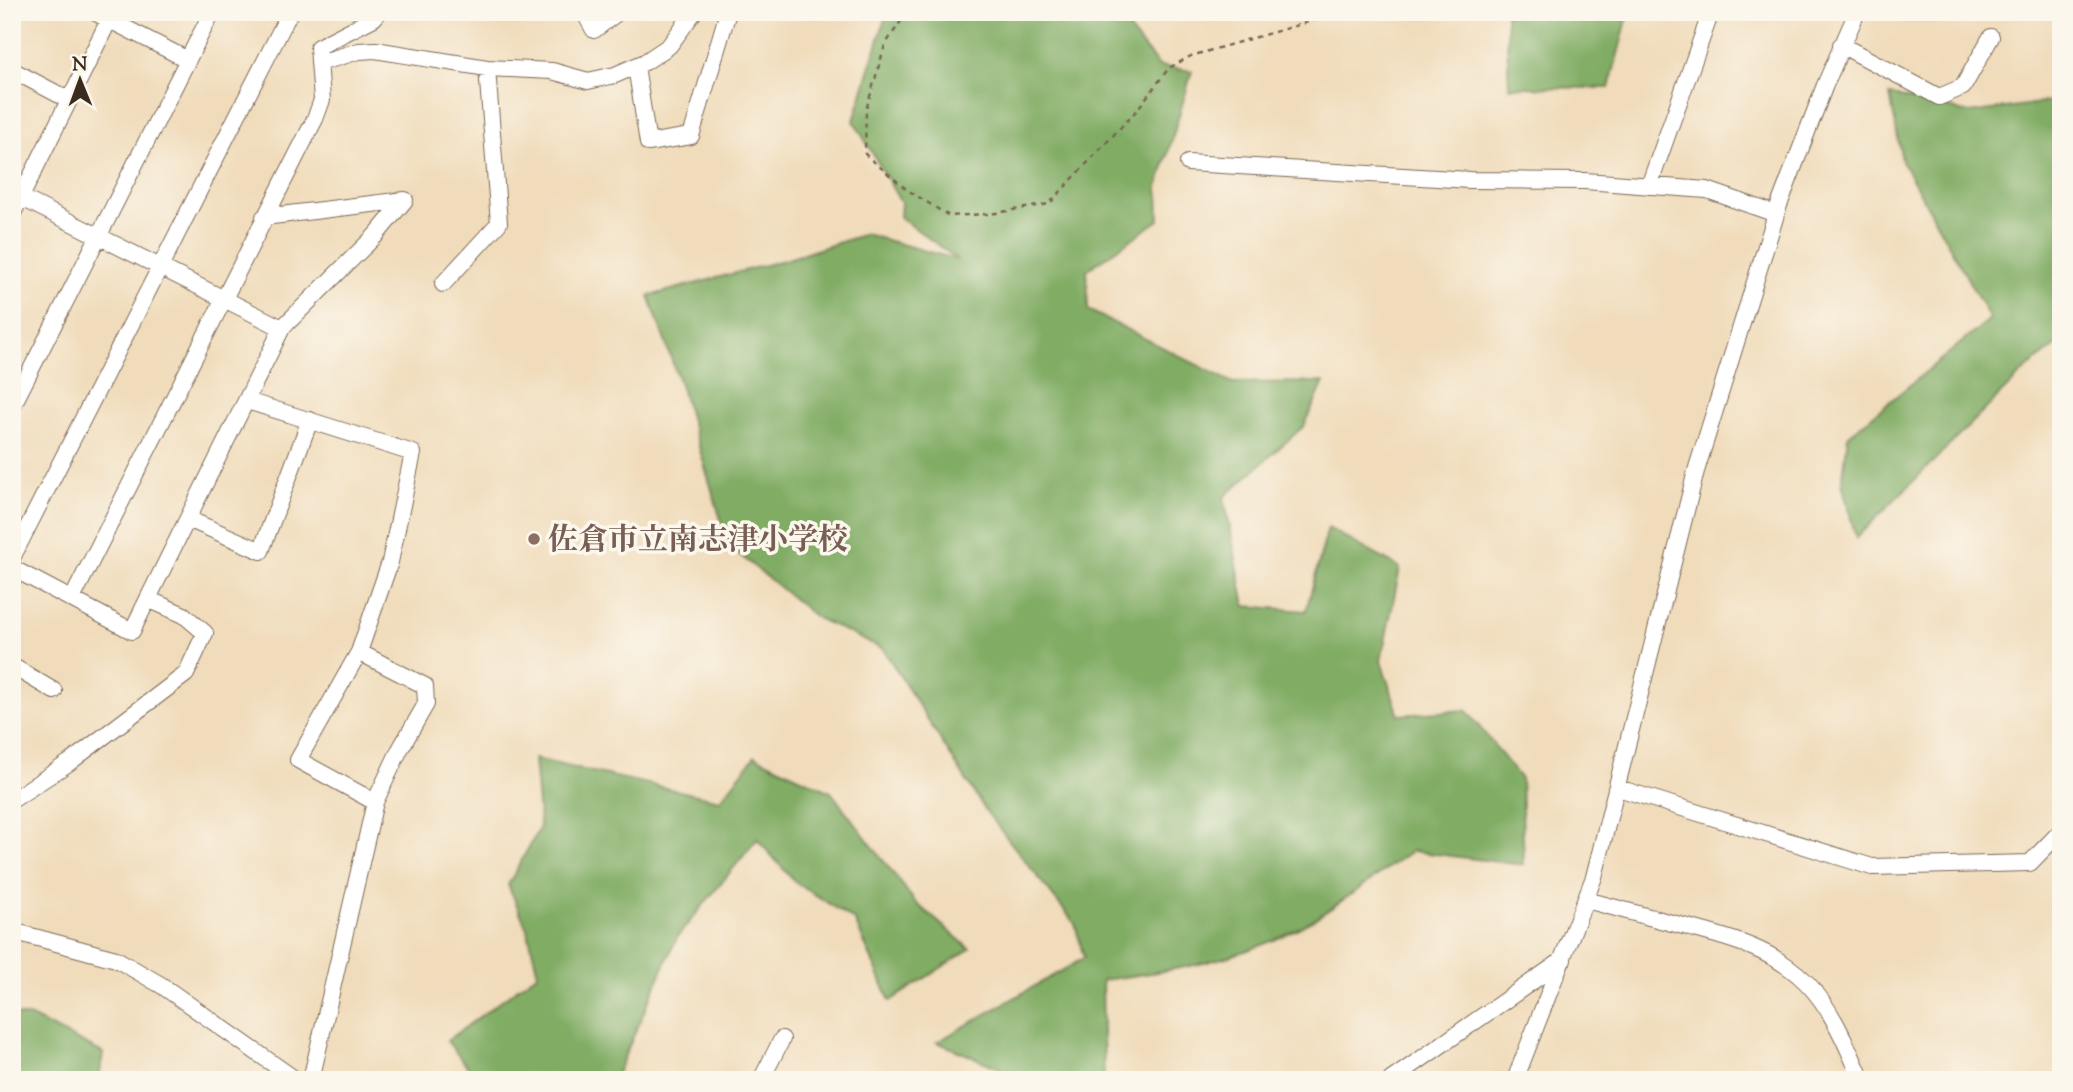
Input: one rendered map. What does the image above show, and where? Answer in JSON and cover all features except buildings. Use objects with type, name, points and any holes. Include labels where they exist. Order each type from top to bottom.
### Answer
[{"type":"street","points":[[94,12],[111,16],[188,60]]},
{"type":"street","points":[[12,407],[212,12]]},
{"type":"street","points":[[12,558],[290,12]]},
{"type":"street","points":[[583,12],[594,30],[618,12]]},
{"type":"street","points":[[319,63],[359,51],[374,50],[487,68],[552,71],[588,81],[615,75],[636,66],[669,46],[694,12]]},
{"type":"street","points":[[636,66],[648,143],[691,136],[728,12]]},
{"type":"street","points":[[1648,186],[1711,12]]},
{"type":"street","points":[[1515,1080],[1594,877],[1696,471],[1776,214],[1841,45],[1857,12]]},
{"type":"street","points":[[72,599],[315,119],[321,100],[318,47],[372,14]]},
{"type":"street","points":[[12,215],[17,195],[111,16]]},
{"type":"street","points":[[1841,45],[1939,97],[1963,87],[1991,37]]},
{"type":"street","points":[[443,284],[499,223],[487,68]]},
{"type":"street","points":[[12,70],[69,100]]},
{"type":"street","points":[[1188,163],[1470,180],[1585,181],[1707,190],[1776,214]]},
{"type":"street","points":[[17,195],[282,328]]},
{"type":"street","points":[[12,569],[132,631],[282,328],[376,235],[405,200],[264,217]]},
{"type":"street","points":[[247,401],[413,453],[390,562],[359,652],[298,760],[375,802]]},
{"type":"street","points":[[188,519],[261,551],[310,420]]},
{"type":"street","points":[[12,800],[70,762],[186,674],[205,633],[184,615],[148,598]]},
{"type":"street","points":[[311,1080],[375,802],[399,751],[426,704],[427,696],[425,686],[359,652]]},
{"type":"street","points":[[12,666],[54,691]]},
{"type":"street","points":[[1618,788],[1872,867],[2030,863],[2061,831]]},
{"type":"street","points":[[1586,900],[1742,941],[1779,961],[1805,982],[1825,1006],[1862,1080]]},
{"type":"street","points":[[12,931],[116,959],[161,985],[296,1080]]},
{"type":"street","points":[[1391,1080],[1563,960]]},
{"type":"street","points":[[761,1080],[782,1039]]},
{"type":"path","points":[[907,12],[885,45],[881,58],[866,110],[865,154],[906,190],[949,216],[990,214],[1049,204],[1136,111],[1170,68],[1191,56],[1343,12]]},
{"type":"green space","points":[[887,12],[1134,12],[1130,31],[1159,66],[1192,71],[1158,187],[1159,220],[1087,270],[1088,310],[1233,383],[1324,382],[1304,426],[1224,497],[1245,606],[1306,611],[1328,528],[1400,568],[1381,661],[1399,715],[1466,710],[1521,779],[1524,865],[1412,851],[1330,909],[1302,926],[1254,948],[1205,963],[1102,980],[1104,1080],[1060,1080],[1002,1069],[937,1042],[1084,958],[1075,924],[985,810],[883,649],[817,618],[729,546],[679,381],[649,296],[788,259],[865,234],[958,260],[900,217],[901,203],[854,121]]},
{"type":"green space","points":[[1506,12],[1629,12],[1609,88],[1509,87]]},
{"type":"green space","points":[[1890,95],[1970,113],[2061,100],[2061,342],[2028,367],[1856,538],[1842,483],[1848,436],[1990,319],[1902,161]]},
{"type":"green space","points":[[755,756],[831,792],[916,903],[970,949],[890,1001],[855,921],[794,881],[757,839],[677,937],[614,1080],[478,1080],[447,1041],[538,973],[527,928],[508,885],[540,827],[534,759],[720,800]]},
{"type":"green space","points":[[12,1015],[31,1017],[103,1053],[99,1080],[12,1080]]},
{"type":"place","name":"佐倉市立南志津小学校","points":[[534,539]]}]
